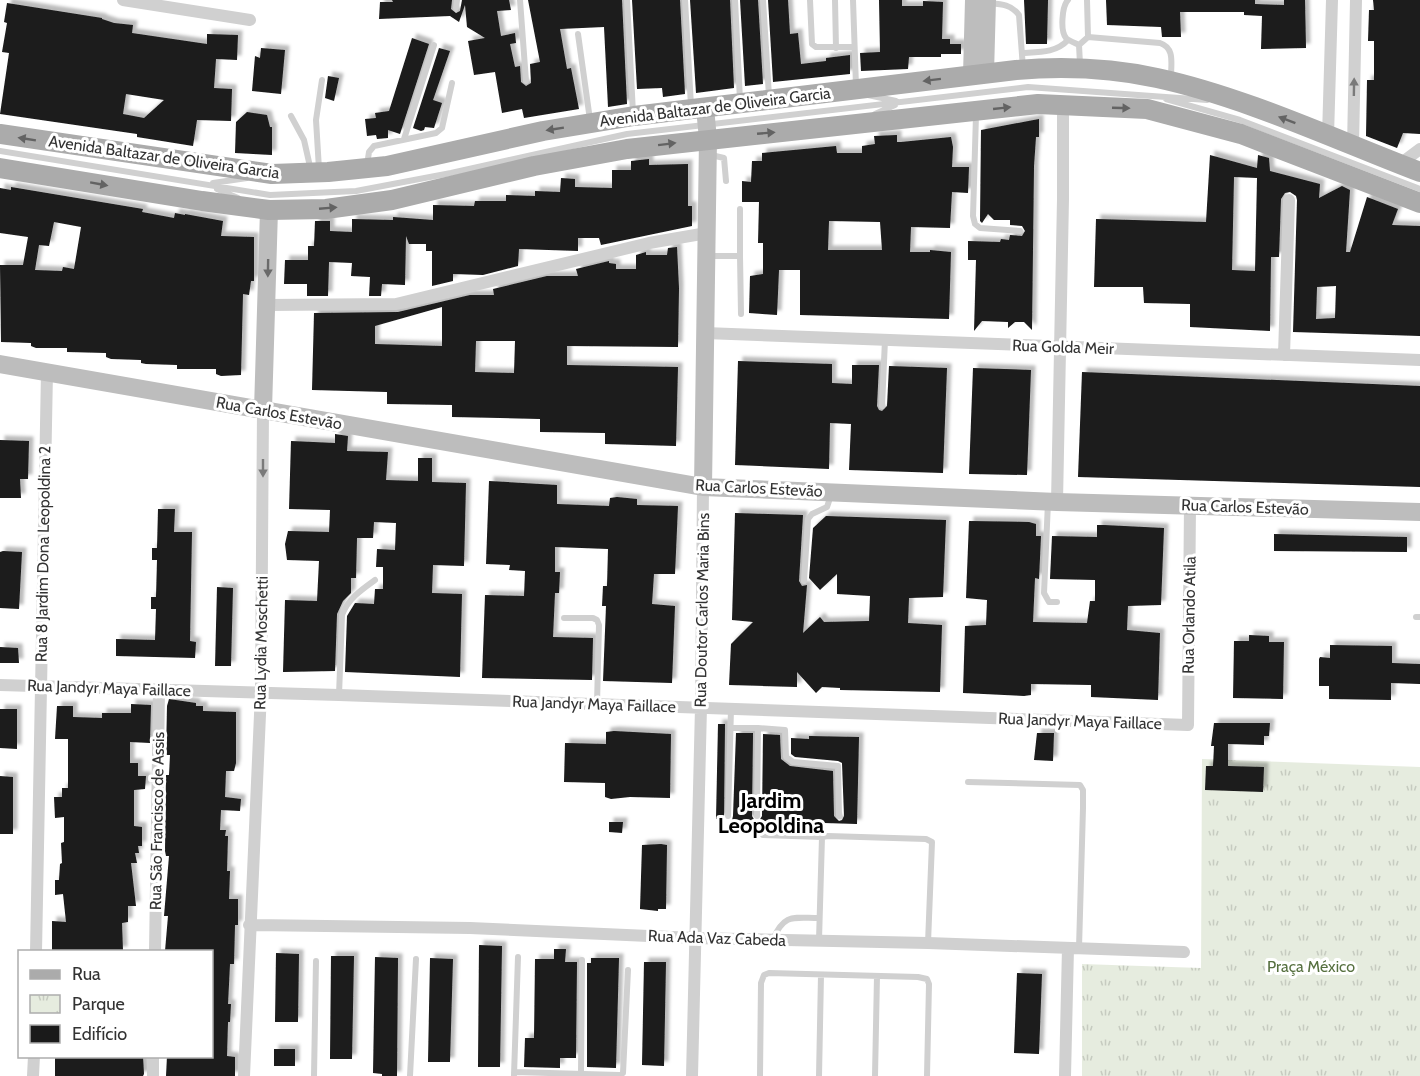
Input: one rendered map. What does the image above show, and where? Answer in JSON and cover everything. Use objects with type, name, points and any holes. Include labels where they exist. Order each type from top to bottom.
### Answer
[{"type":"main road","name":"Avenida Baltazar de Oliveira Garcia","points":[[0,168],[269,210],[326,209],[392,200],[534,166],[627,149],[704,127],[741,104],[978,75],[1023,61],[1116,71],[1171,82],[1243,104],[1420,172]]},
{"type":"main road","name":"Avenida Baltazar de Oliveira Garcia","points":[[0,134],[272,174],[316,173],[387,166],[532,134],[634,116],[704,127],[849,126],[1038,104],[1147,109],[1240,134],[1420,202]]},
{"type":"street","points":[[123,0],[164,3],[250,20]]},
{"type":"street","points":[[1328,136],[1332,0]]},
{"type":"street","points":[[1353,146],[1356,0]]},
{"type":"street","points":[[978,75],[983,1]]},
{"type":"street","points":[[1052,502],[1060,347],[1063,105]]},
{"type":"street","name":"Rua Doutor Carlos Maria Bins","points":[[692,1076],[701,707],[707,233],[704,127]]},
{"type":"street","points":[[1400,164],[1420,149]]},
{"type":"street","points":[[1284,355],[1289,200]]},
{"type":"street","name":"Rua Lydia Moschetti","points":[[244,1076],[261,692],[263,410],[269,210]]},
{"type":"street","points":[[267,305],[396,304],[649,243],[707,233]]},
{"type":"street","name":"Rua Golda Meir","points":[[705,333],[1420,360]]},
{"type":"street","name":"Rua Carlos Estevão","points":[[0,364],[703,487],[1052,502],[1420,512]]},
{"type":"street","name":"Rua 8 Jardim Dona Leopoldina 2","points":[[36,950],[47,372]]},
{"type":"street","name":"Rua Orlando Atila","points":[[1188,724],[1190,505]]},
{"type":"street","name":"Rua Jandyr Maya Faillace","points":[[0,685],[1188,724]]},
{"type":"street","name":"Rua São Francisco de Assis","points":[[155,950],[159,690]]},
{"type":"street","name":"Rua Ada Vaz Cabeda","points":[[249,926],[470,928],[694,938],[1184,952]]},
{"type":"street","points":[[1065,1076],[1074,948]]},
{"type":"street","points":[[33,1076],[34,1058]]},
{"type":"street","points":[[153,1058],[153,1076]]},
{"type":"lane","points":[[456,8],[457,0]]},
{"type":"lane","points":[[520,0],[526,81]]},
{"type":"lane","points":[[627,0],[634,116]]},
{"type":"lane","points":[[685,0],[704,127],[718,155],[724,158],[726,181]]},
{"type":"lane","points":[[735,0],[741,104]]},
{"type":"lane","points":[[763,0],[769,100]]},
{"type":"lane","points":[[810,0],[812,44],[816,48],[854,47]]},
{"type":"lane","points":[[835,0],[836,48]]},
{"type":"lane","points":[[853,0],[854,47],[850,90],[903,102]]},
{"type":"lane","points":[[1068,0],[1062,9],[1064,36],[1079,45]]},
{"type":"lane","points":[[1087,0],[1088,37]]},
{"type":"lane","points":[[983,1],[1014,8],[1019,15],[1023,61],[1062,47],[1068,40]]},
{"type":"lane","points":[[578,34],[591,123]]},
{"type":"lane","points":[[1079,45],[1088,37],[1160,43],[1171,51],[1171,82]]},
{"type":"lane","points":[[404,139],[434,45]]},
{"type":"lane","points":[[1079,45],[1080,68]]},
{"type":"lane","points":[[316,173],[316,120],[322,80]]},
{"type":"lane","points":[[367,168],[369,152],[374,146],[436,133],[442,128],[452,83]]},
{"type":"lane","points":[[0,151],[270,195],[356,191],[451,173],[627,134],[704,127],[1028,87],[1148,94],[1243,104]]},
{"type":"lane","points":[[1148,94],[1240,134]]},
{"type":"lane","points":[[1148,94],[1240,120],[1420,189]]},
{"type":"lane","points":[[849,126],[903,102]]},
{"type":"lane","points":[[976,111],[973,216],[975,224],[980,228],[1020,231]]},
{"type":"lane","points":[[291,116],[304,140],[316,173]]},
{"type":"lane","points":[[206,185],[272,174]]},
{"type":"lane","points":[[206,185],[269,210]]},
{"type":"lane","points":[[740,209],[741,314]]},
{"type":"lane","points":[[706,256],[740,256]]},
{"type":"lane","points":[[882,406],[885,340]]},
{"type":"lane","points":[[804,581],[808,519],[812,514],[827,507],[831,492]]},
{"type":"lane","points":[[1052,502],[1044,593],[1049,602],[1057,602]]},
{"type":"lane","points":[[339,695],[342,615],[351,600],[375,580]]},
{"type":"lane","points":[[564,618],[593,618],[599,625],[597,704]]},
{"type":"lane","points":[[728,816],[731,708]]},
{"type":"lane","points":[[731,728],[785,730],[786,757],[793,762],[838,766],[839,816]]},
{"type":"lane","points":[[757,816],[758,728]]},
{"type":"lane","points":[[968,782],[1080,785],[1083,790],[1083,808],[1074,948]]},
{"type":"lane","points":[[763,835],[926,839],[932,842],[928,943]]},
{"type":"lane","points":[[819,940],[822,837]]},
{"type":"lane","points":[[772,939],[786,919],[819,918]]},
{"type":"lane","points":[[518,957],[514,1074],[619,1075],[623,1073],[628,970]]},
{"type":"lane","points":[[411,1076],[416,958]]},
{"type":"lane","points":[[581,1074],[582,960]]},
{"type":"lane","points":[[314,1076],[316,961]]},
{"type":"lane","points":[[760,1076],[761,983],[764,975],[770,973],[927,979],[929,984],[927,1076]]},
{"type":"lane","points":[[819,1076],[821,975]]},
{"type":"lane","points":[[875,1076],[877,976]]},
{"type":"green space","name":"Praça México","points":[[1202,759],[1420,767],[1420,1076],[1082,1076],[1082,964],[1201,968]]},
{"type":"building","points":[[392,0],[452,0],[451,9],[456,13],[460,11],[462,0],[509,0],[511,10],[497,11],[501,36],[515,33],[516,43],[510,44],[515,67],[520,66],[521,82],[526,86],[531,83],[530,64],[540,62],[528,0],[622,0],[627,104],[608,107],[604,27],[560,29],[567,69],[571,68],[579,109],[524,118],[522,109],[502,113],[495,72],[474,75],[468,41],[485,38],[467,27],[465,5],[459,22],[450,16],[379,19],[380,2],[393,2]]},
{"type":"building","points":[[632,0],[680,0],[685,94],[663,97],[662,88],[637,89]]},
{"type":"building","points":[[690,0],[730,0],[734,88],[696,93]]},
{"type":"building","points":[[740,0],[758,0],[763,84],[745,86]]},
{"type":"building","points":[[768,0],[788,0],[790,34],[798,33],[801,64],[850,55],[850,74],[773,82]]},
{"type":"building","points":[[879,0],[902,0],[902,6],[923,6],[923,1],[943,2],[942,39],[950,39],[950,44],[961,44],[961,54],[941,54],[941,57],[909,57],[908,69],[861,71],[860,53],[880,52]]},
{"type":"building","points":[[1024,0],[1048,0],[1047,44],[1026,44]]},
{"type":"building","points":[[1106,0],[1255,0],[1255,4],[1284,5],[1284,0],[1305,0],[1306,48],[1261,49],[1262,16],[1244,15],[1244,12],[1180,12],[1181,37],[1162,37],[1161,27],[1107,25]]},
{"type":"building","points":[[1373,0],[1420,0],[1420,134],[1403,133],[1397,148],[1366,136],[1367,80],[1374,80],[1374,41],[1368,41],[1369,10],[1374,10]]},
{"type":"building","points":[[7,3],[102,18],[114,23],[133,25],[132,33],[207,44],[207,34],[238,35],[237,60],[216,59],[214,88],[232,89],[231,121],[197,120],[193,146],[137,137],[137,134],[0,114],[9,53],[2,52],[7,23],[4,22]],"holes":[[[126,94],[164,100],[144,118],[123,114]]]},
{"type":"building","points":[[412,38],[429,44],[400,134],[388,130],[388,138],[377,139],[376,135],[367,136],[365,119],[376,118],[375,113],[389,111]]},
{"type":"building","points":[[261,48],[285,50],[281,94],[252,91],[255,56],[260,58]]},
{"type":"building","points":[[439,48],[450,51],[433,100],[442,103],[434,128],[425,127],[421,131],[413,128]]},
{"type":"building","points":[[328,76],[339,78],[334,101],[325,98]]},
{"type":"building","points":[[247,112],[267,115],[270,127],[272,127],[272,155],[235,153],[236,122]]},
{"type":"building","points":[[1039,119],[1039,137],[1036,137],[1034,166],[1032,330],[1024,322],[1015,322],[1008,328],[1008,322],[982,321],[974,331],[976,260],[968,260],[968,241],[1000,242],[1001,239],[1009,240],[1010,235],[1022,236],[1025,231],[1022,226],[1010,225],[1010,220],[994,220],[988,214],[982,223],[980,221],[981,130]]},
{"type":"building","points":[[897,135],[897,142],[951,137],[952,167],[969,167],[968,193],[952,192],[950,228],[911,227],[910,252],[930,252],[930,250],[951,252],[949,319],[800,315],[800,270],[779,270],[777,315],[749,313],[750,276],[763,274],[763,243],[758,243],[759,202],[742,202],[742,181],[751,182],[752,161],[762,161],[762,153],[836,146],[837,153],[862,153],[862,146],[875,144],[874,136]],"holes":[[[829,221],[880,222],[882,250],[828,250]]]},
{"type":"building","points":[[1210,155],[1257,168],[1258,155],[1269,158],[1270,171],[1320,184],[1319,198],[1342,186],[1350,190],[1346,252],[1350,252],[1367,197],[1398,209],[1392,225],[1420,226],[1420,336],[1293,332],[1297,200],[1296,196],[1290,192],[1285,193],[1281,199],[1279,257],[1271,257],[1270,331],[1190,327],[1190,304],[1144,303],[1143,287],[1094,287],[1096,219],[1206,222]],"holes":[[[1234,177],[1257,178],[1255,271],[1232,270]],[[1336,286],[1335,318],[1316,319],[1317,287]]]},
{"type":"building","points":[[649,159],[649,165],[688,164],[688,206],[692,206],[692,226],[601,245],[599,238],[578,238],[578,251],[519,249],[518,266],[483,275],[453,274],[453,281],[432,286],[432,251],[426,251],[426,244],[409,244],[406,236],[405,285],[382,284],[381,296],[369,296],[370,277],[351,276],[352,263],[329,262],[328,296],[307,296],[307,284],[284,284],[285,260],[308,260],[308,246],[314,246],[315,221],[330,221],[330,231],[352,232],[352,219],[393,220],[393,217],[433,220],[433,205],[474,206],[475,201],[506,201],[506,195],[535,196],[535,191],[560,192],[561,178],[575,179],[575,187],[612,188],[612,170],[631,170],[631,161]]},
{"type":"building","points":[[11,187],[143,209],[142,212],[174,218],[175,213],[223,221],[221,236],[254,237],[254,281],[251,281],[249,295],[243,294],[241,375],[221,376],[216,374],[216,369],[177,369],[177,365],[146,364],[141,363],[141,360],[111,359],[106,357],[106,353],[67,352],[67,348],[36,348],[31,346],[31,343],[1,342],[0,265],[23,265],[28,237],[0,233],[0,188],[11,190]],"holes":[[[54,222],[81,227],[74,269],[63,267],[62,271],[35,270],[39,245],[49,246]]]},
{"type":"building","points":[[677,247],[678,347],[567,346],[567,365],[678,367],[676,446],[605,444],[605,433],[540,432],[540,419],[452,417],[452,405],[387,404],[387,392],[312,390],[314,313],[398,312],[470,295],[494,295],[493,289],[547,276],[578,276],[576,269],[609,261],[609,263],[616,264],[616,269],[636,269],[636,255],[646,252],[646,255],[667,255],[668,248]],"holes":[[[442,307],[442,346],[375,344],[375,326]],[[476,341],[515,341],[514,373],[475,372]]]},
{"type":"building","points":[[738,361],[832,364],[832,383],[852,384],[852,365],[879,365],[877,406],[882,411],[887,406],[889,366],[947,368],[943,473],[849,470],[851,424],[830,423],[829,469],[735,465]]},
{"type":"building","points":[[973,368],[1031,370],[1027,475],[969,474]]},
{"type":"building","points":[[1082,372],[1420,386],[1420,487],[1078,477]]},
{"type":"building","points":[[335,434],[348,436],[347,451],[388,452],[386,480],[418,481],[418,458],[432,458],[432,482],[466,483],[464,566],[433,565],[432,593],[462,594],[460,677],[345,672],[347,616],[355,603],[374,604],[375,589],[383,589],[383,567],[376,567],[377,549],[395,550],[396,523],[374,522],[373,538],[357,538],[356,578],[351,578],[351,593],[343,601],[337,614],[335,671],[283,672],[285,600],[317,601],[319,561],[287,560],[285,544],[288,531],[329,532],[330,510],[289,509],[291,441],[335,443]]},
{"type":"building","points":[[0,440],[29,441],[28,479],[20,479],[21,498],[0,498]]},
{"type":"building","points":[[489,481],[557,485],[557,504],[609,506],[610,498],[617,497],[637,499],[637,505],[678,506],[675,574],[654,574],[652,604],[675,606],[672,683],[603,681],[606,606],[602,606],[603,586],[607,586],[608,549],[555,547],[555,572],[560,572],[559,593],[555,593],[553,637],[593,638],[592,680],[482,678],[485,595],[524,596],[525,571],[509,570],[510,565],[486,564]]},
{"type":"building","points":[[158,509],[175,509],[174,532],[192,532],[190,641],[196,642],[195,658],[116,656],[116,639],[155,640],[156,609],[151,609],[151,597],[156,597],[157,560],[152,560],[152,548],[157,548]]},
{"type":"building","points":[[735,513],[803,515],[799,581],[802,586],[807,585],[803,633],[820,617],[824,622],[869,621],[870,596],[837,594],[837,574],[820,590],[809,578],[813,528],[826,516],[946,520],[943,597],[909,598],[908,623],[942,625],[940,692],[840,690],[840,688],[822,687],[816,693],[797,672],[797,687],[729,685],[731,644],[753,622],[732,620]]},
{"type":"building","points":[[969,521],[1036,524],[1036,536],[1041,536],[1039,579],[1035,578],[1033,622],[1087,623],[1090,601],[1095,601],[1095,580],[1050,579],[1052,536],[1097,537],[1097,525],[1164,528],[1161,605],[1128,606],[1127,630],[1160,633],[1158,700],[1091,697],[1091,685],[1031,684],[1031,695],[1024,696],[963,693],[965,626],[986,625],[987,600],[966,598]]},
{"type":"building","points":[[1274,534],[1407,537],[1407,552],[1274,551]]},
{"type":"building","points":[[0,552],[22,552],[19,609],[0,608]]},
{"type":"building","points":[[217,587],[233,588],[231,666],[215,666]]},
{"type":"building","points":[[1249,635],[1269,636],[1269,642],[1284,642],[1283,699],[1233,698],[1234,641],[1249,641]]},
{"type":"building","points":[[1330,645],[1392,646],[1392,663],[1420,664],[1420,684],[1391,683],[1391,700],[1329,699],[1329,686],[1319,686],[1319,659],[1320,657],[1330,658]]},
{"type":"building","points":[[0,647],[18,648],[19,663],[0,663]]},
{"type":"building","points":[[169,699],[196,703],[196,706],[203,706],[203,711],[236,712],[236,763],[234,771],[226,771],[225,797],[241,799],[240,811],[221,810],[220,830],[226,830],[225,836],[228,836],[229,899],[238,899],[234,964],[230,964],[228,1004],[231,1004],[227,1056],[235,1057],[235,1076],[166,1076],[167,1058],[213,1058],[213,950],[165,950],[168,916],[164,916],[169,856],[166,856],[165,851],[166,775],[169,775],[170,755],[166,755]]},
{"type":"building","points":[[131,704],[151,705],[150,743],[130,742],[130,763],[138,763],[138,776],[146,776],[145,789],[134,790],[134,826],[142,827],[142,846],[138,846],[139,853],[135,853],[137,863],[131,863],[136,906],[128,906],[128,922],[122,923],[123,950],[52,950],[52,921],[66,922],[63,894],[55,895],[55,880],[59,880],[62,863],[61,843],[64,842],[64,817],[55,818],[54,797],[62,797],[62,788],[68,788],[68,739],[55,739],[57,706],[73,706],[73,717],[102,718],[102,713],[131,713]]},
{"type":"building","points":[[0,709],[17,709],[17,749],[0,748]]},
{"type":"building","points":[[1214,723],[1270,723],[1269,736],[1264,736],[1264,745],[1228,744],[1228,766],[1264,767],[1263,792],[1205,790],[1206,766],[1213,766],[1214,746],[1211,746]]},
{"type":"building","points":[[718,724],[725,724],[724,819],[716,819]]},
{"type":"building","points":[[606,732],[671,734],[670,798],[611,799],[605,797],[605,783],[564,782],[565,743],[606,744]]},
{"type":"building","points":[[736,733],[753,733],[752,816],[755,821],[732,820]]},
{"type":"building","points":[[1037,733],[1054,733],[1053,761],[1034,760]]},
{"type":"building","points":[[763,734],[780,735],[781,759],[790,766],[833,771],[834,816],[839,821],[844,816],[842,763],[795,757],[791,754],[791,738],[859,737],[857,824],[759,821],[762,816]]},
{"type":"building","points":[[0,776],[13,777],[13,834],[0,834]]},
{"type":"building","points":[[609,822],[623,822],[622,833],[609,832]]},
{"type":"building","points":[[642,845],[667,845],[666,909],[658,909],[658,911],[640,909]]},
{"type":"building","points":[[479,945],[502,946],[500,1067],[478,1067]]},
{"type":"building","points":[[554,949],[566,949],[565,962],[577,962],[576,1058],[560,1058],[560,1068],[524,1067],[525,1038],[534,1038],[535,959],[554,959]]},
{"type":"building","points":[[276,953],[299,954],[298,1022],[275,1022]]},
{"type":"building","points":[[331,956],[354,956],[352,1059],[330,1059]]},
{"type":"building","points":[[375,957],[398,958],[397,1076],[382,1076],[382,1074],[373,1073]]},
{"type":"building","points":[[430,958],[453,959],[450,1062],[428,1062]]},
{"type":"building","points":[[591,958],[619,958],[616,1068],[587,1067],[587,963],[591,963]]},
{"type":"building","points":[[644,962],[666,962],[664,1066],[642,1065]]},
{"type":"building","points":[[1017,973],[1042,974],[1039,1054],[1014,1053]]},
{"type":"building","points":[[274,1049],[295,1049],[295,1066],[274,1066]]},
{"type":"building","points":[[55,1058],[143,1058],[143,1076],[55,1076]]},
{"type":"district","name":"Jardim Leopoldina","points":[[771,812]]}]
